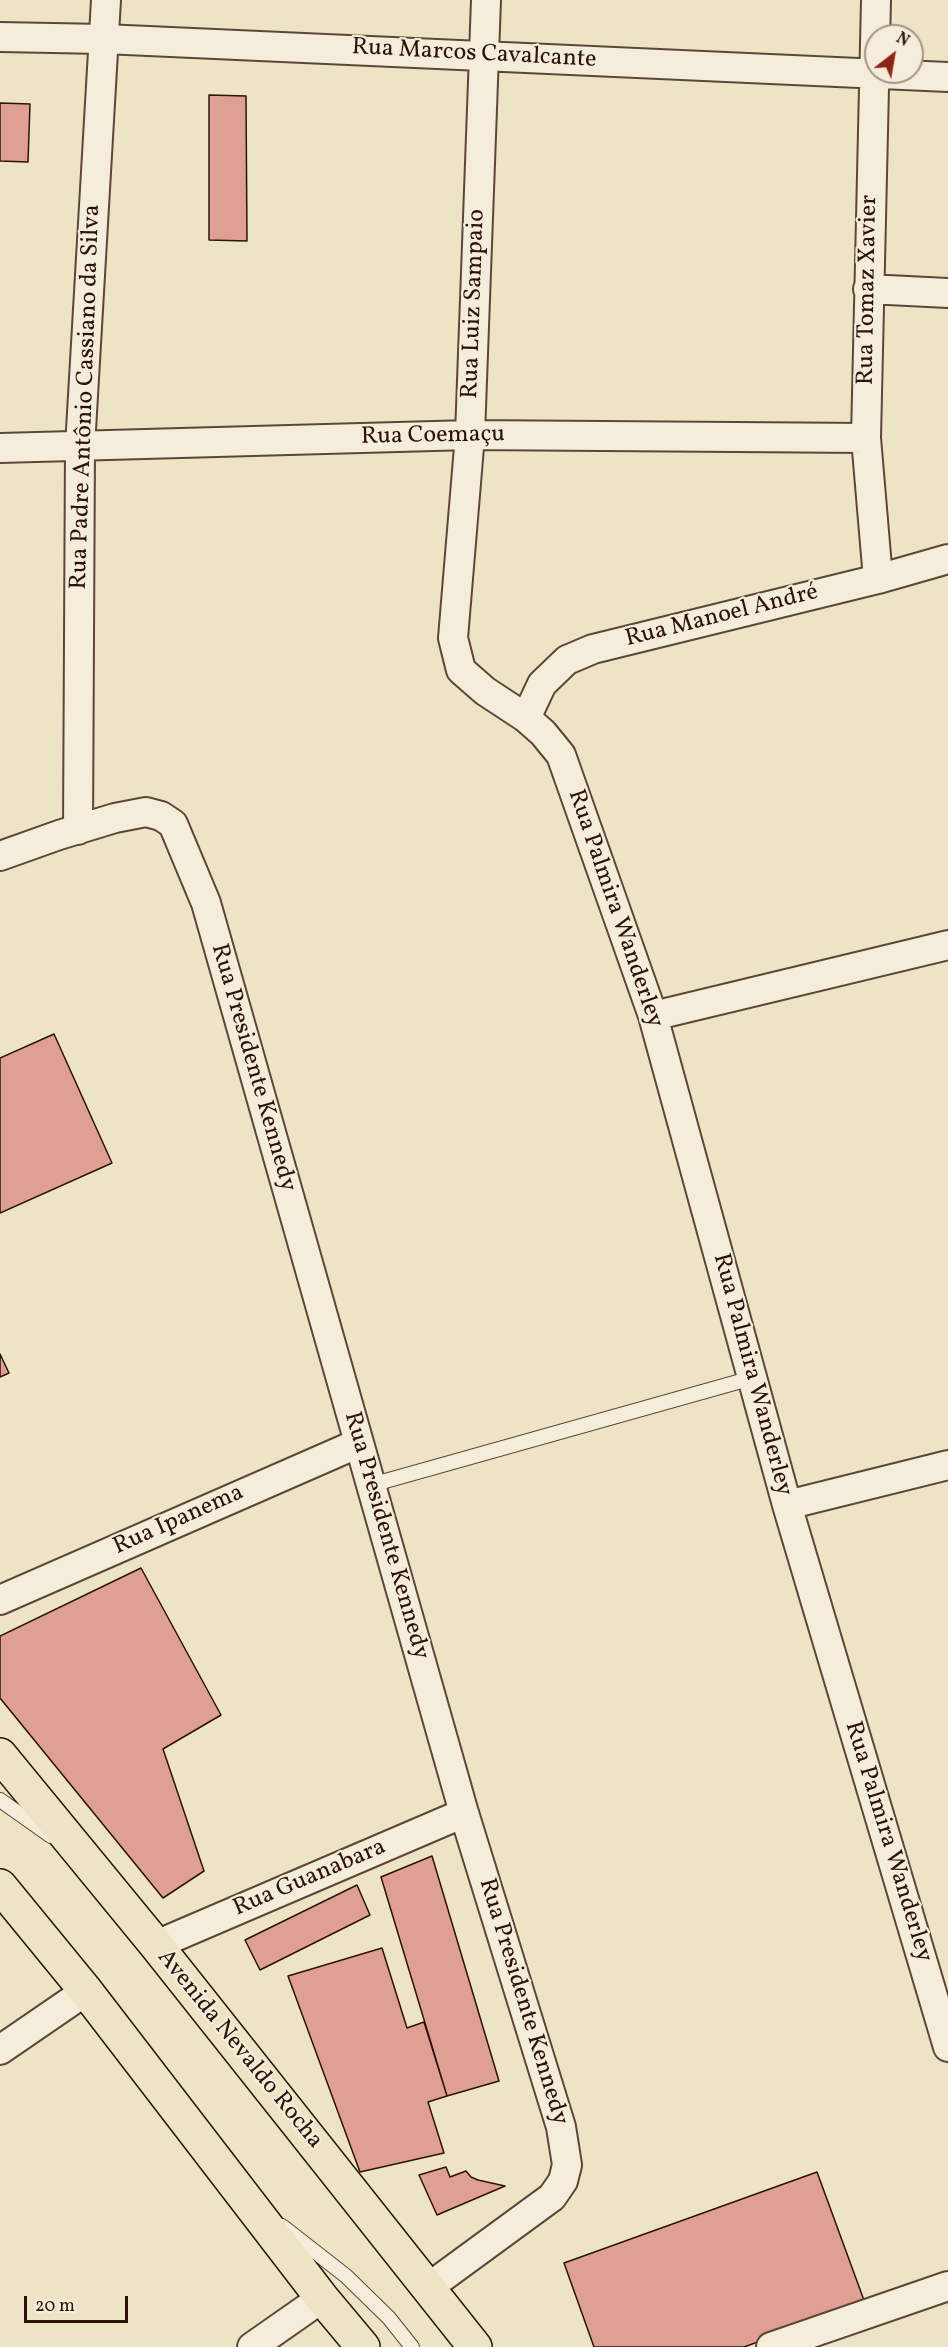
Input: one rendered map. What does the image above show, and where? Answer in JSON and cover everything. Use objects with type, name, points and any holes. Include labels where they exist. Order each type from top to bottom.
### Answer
[{"type":"highway","name":"Avenida Nevaldo Rocha","points":[[0,1755],[156,1945],[476,2347]]},
{"type":"highway","points":[[0,1886],[86,1991],[363,2347]]},
{"type":"highway","points":[[330,2306],[375,2347]]},
{"type":"street","name":"Rua Padre Antônio Cassiano da Silva","points":[[78,830],[80,447],[106,0]]},
{"type":"street","name":"Rua Luiz Sampaio","points":[[486,0],[470,435],[453,638],[461,670],[485,691],[526,718]]},
{"type":"street","name":"Rua Tomaz Xavier","points":[[875,24],[876,0]]},
{"type":"street","name":"Rua Marcos Cavalcante","points":[[0,37],[104,39],[864,74]]},
{"type":"street","name":"Rua Marcos Cavalcante","points":[[924,76],[948,77]]},
{"type":"street","name":"Rua Tomaz Xavier","points":[[874,84],[866,438],[878,579]]},
{"type":"street","points":[[868,289],[948,292]]},
{"type":"street","name":"Rua Coemaçu","points":[[0,447],[80,447],[470,435],[866,438]]},
{"type":"street","name":"Rua Manoel André","points":[[526,718],[542,684],[567,660],[593,649],[878,579],[948,559]]},
{"type":"street","name":"Rua Palmira Wanderley","points":[[526,718],[543,733],[561,756],[652,1016],[786,1505],[948,2047]]},
{"type":"street","name":"Rua Presidente Kennedy","points":[[0,856],[116,818],[146,812],[161,816],[173,824],[206,903],[464,1813],[561,2127],[567,2165],[563,2181],[552,2197],[429,2287]]},
{"type":"street","points":[[652,1016],[948,945]]},
{"type":"street","name":"Rua Ipanema","points":[[0,1600],[359,1443]]},
{"type":"street","points":[[786,1505],[948,1465]]},
{"type":"street","name":"Rua Guanabara","points":[[156,1945],[464,1813]]},
{"type":"street","points":[[0,2050],[86,1991]]},
{"type":"street","points":[[771,2347],[948,2286]]},
{"type":"street","points":[[252,2347],[330,2306]]},
{"type":"lane","points":[[371,1485],[752,1378]]},
{"type":"lane","points":[[0,1800],[87,1861]]},
{"type":"lane","points":[[245,2196],[346,2276],[389,2318],[412,2347]]},
{"type":"building","points":[[209,95],[246,96],[247,241],[209,240]]},
{"type":"building","points":[[0,103],[30,104],[28,162],[0,161]]},
{"type":"building","points":[[54,1034],[112,1163],[0,1213],[0,1058]]},
{"type":"building","points":[[0,1354],[9,1373],[0,1377]]},
{"type":"building","points":[[141,1568],[221,1715],[163,1749],[204,1871],[163,1898],[0,1698],[0,1636]]},
{"type":"building","points":[[432,1856],[499,2081],[447,2096],[381,1877]]},
{"type":"building","points":[[357,1885],[370,1915],[260,1970],[245,1940]]},
{"type":"building","points":[[382,1948],[407,2028],[424,2022],[447,2096],[428,2102],[444,2153],[360,2172],[288,1976]]},
{"type":"building","points":[[446,2167],[450,2177],[466,2171],[478,2180],[505,2186],[437,2215],[419,2175]]},
{"type":"building","points":[[817,2172],[865,2303],[744,2347],[594,2347],[564,2263]]}]
